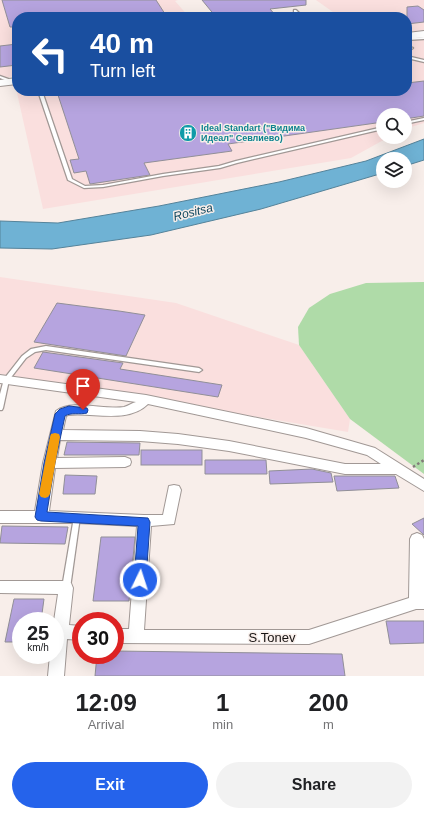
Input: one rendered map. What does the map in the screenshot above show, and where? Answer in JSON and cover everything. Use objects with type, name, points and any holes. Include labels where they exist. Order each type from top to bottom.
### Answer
[{"type":"main road","points":[[412,35],[424,34]]},
{"type":"main road","points":[[0,83],[12,82]]},
{"type":"street","points":[[3,379],[146,399],[306,433],[371,451],[396,469],[424,486]]},
{"type":"street","points":[[41,517],[49,463],[60,414],[64,411],[126,411],[140,405],[146,399]]},
{"type":"street","points":[[55,435],[140,436],[171,439],[229,446],[346,469],[396,469]]},
{"type":"street","points":[[49,463],[125,462]]},
{"type":"street","points":[[0,517],[77,517],[144,522],[169,520],[174,490]]},
{"type":"street","points":[[136,638],[144,522]]},
{"type":"street","points":[[416,539],[420,602]]},
{"type":"street","points":[[0,587],[66,588],[63,612]]},
{"type":"street","name":"S.Tonev","points":[[124,637],[309,637],[420,602]]},
{"type":"street","points":[[56,676],[57,664]]},
{"type":"lane","points":[[412,39],[424,38]]},
{"type":"lane","points":[[412,58],[424,62]]},
{"type":"lane","points":[[0,77],[12,81]]},
{"type":"lane","points":[[42,96],[70,180],[84,187],[103,186],[163,175],[220,167],[376,130]]},
{"type":"lane","points":[[412,122],[424,119]]},
{"type":"lane","points":[[0,408],[3,379],[24,357],[33,350],[46,348],[199,370]]},
{"type":"lane","points":[[66,588],[77,517]]},
{"type":"shaded area","points":[[0,0],[178,0],[175,1],[185,12],[12,12],[12,77],[0,78]]},
{"type":"shaded area","points":[[316,0],[424,0],[424,30],[412,31],[412,12],[333,12]]},
{"type":"shaded area","points":[[424,36],[424,123],[412,127],[412,108],[376,108],[376,144],[351,158],[43,209],[18,96],[412,96],[412,37]]},
{"type":"shaded area","points":[[0,277],[176,303],[299,345],[350,419],[348,432],[0,374]]},
{"type":"green space","points":[[424,282],[424,474],[350,419],[299,345],[298,327],[309,308],[330,294],[366,283]]},
{"type":"water","points":[[424,139],[424,160],[412,164],[412,152],[390,152],[412,144]]},
{"type":"water","name":"Rositsa","points":[[376,157],[376,175],[261,209],[151,235],[52,249],[0,248],[0,221],[58,223],[159,206],[279,182]]},
{"type":"building","points":[[2,0],[156,0],[164,12],[12,12],[12,27],[10,27]]},
{"type":"building","points":[[202,0],[306,0],[306,5],[270,9],[273,12],[212,12]]},
{"type":"building","points":[[418,6],[424,10],[424,22],[412,23],[412,12],[407,12],[407,7]]},
{"type":"building","points":[[12,45],[12,66],[0,67],[0,46]]},
{"type":"building","name":"Ideal Standart (\"Видима Идеал\" Севлиево)","points":[[424,81],[424,116],[412,118],[412,108],[376,108],[376,123],[228,144],[232,151],[144,163],[150,175],[90,184],[86,171],[74,173],[70,160],[79,159],[58,96],[412,96],[412,82]]},
{"type":"building","points":[[57,303],[145,315],[126,356],[34,342]]},
{"type":"building","points":[[43,352],[123,363],[120,369],[222,385],[218,397],[34,368]]},
{"type":"building","points":[[67,442],[140,443],[139,455],[64,455]]},
{"type":"building","points":[[141,450],[202,450],[202,465],[141,465]]},
{"type":"building","points":[[205,460],[266,460],[267,474],[205,474]]},
{"type":"building","points":[[312,469],[331,473],[333,482],[270,484],[269,471]]},
{"type":"building","points":[[65,475],[97,476],[95,494],[63,494]]},
{"type":"building","points":[[334,476],[395,476],[399,488],[337,491]]},
{"type":"building","points":[[424,518],[424,535],[412,524]]},
{"type":"building","points":[[2,526],[68,527],[65,544],[0,543]]},
{"type":"building","points":[[101,537],[135,537],[129,601],[93,601]]},
{"type":"building","points":[[14,599],[44,599],[42,612],[12,612],[12,642],[5,642]]},
{"type":"building","points":[[386,621],[424,621],[424,643],[390,644]]},
{"type":"building","points":[[124,651],[342,654],[345,676],[95,676],[96,664],[124,664]]},
{"type":"slow traffic","points":[[45,494],[49,463],[55,437]]},
{"type":"place","name":"Ideal Standart (\"Видима Идеал\" Севлиево)","points":[[188,133]]},
{"type":"route","points":[[83,410],[69,410],[60,414],[49,463],[41,517],[80,517],[144,522],[140,580]]}]
